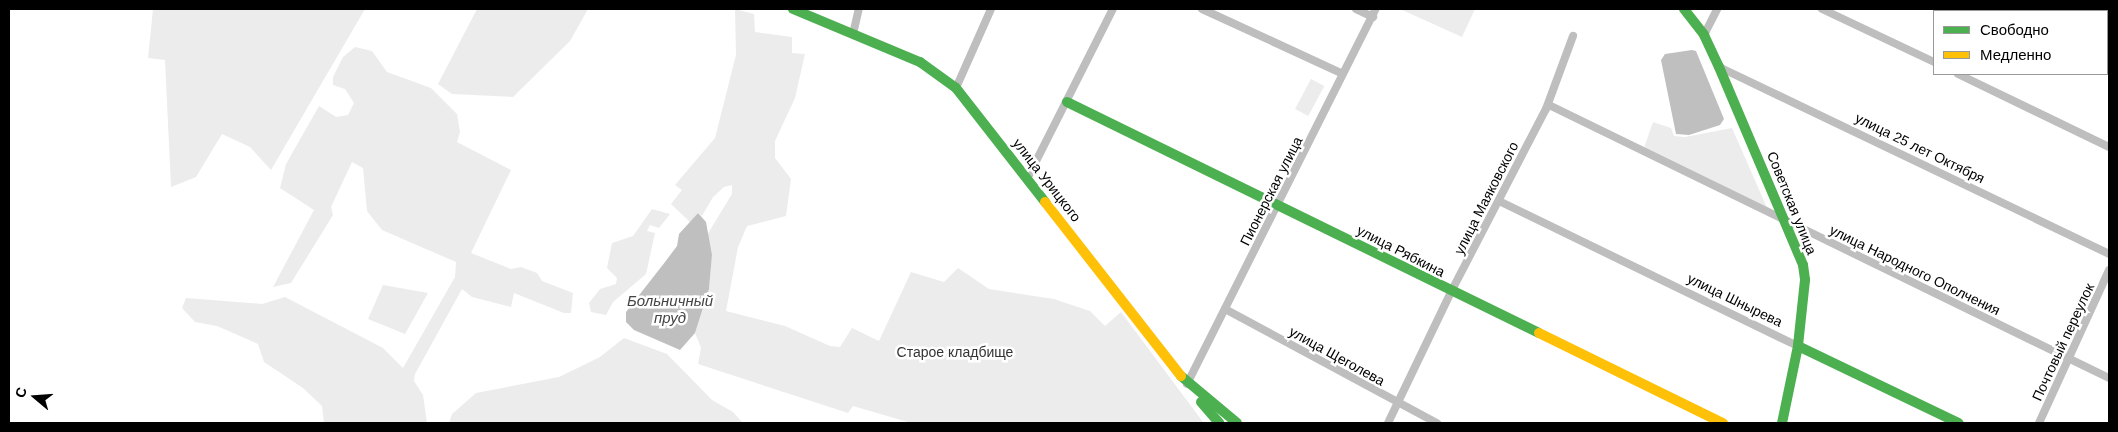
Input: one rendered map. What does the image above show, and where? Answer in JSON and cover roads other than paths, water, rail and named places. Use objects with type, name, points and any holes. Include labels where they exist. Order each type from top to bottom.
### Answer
[{"type":"street","name":"улица Урицкого","points":[[793,9],[805,11],[853,34],[920,62],[956,88],[1028,177],[1214,418]]},
{"type":"street","points":[[853,34],[859,9]]},
{"type":"street","points":[[956,88],[991,9]]},
{"type":"street","points":[[1028,177],[1113,9]]},
{"type":"street","points":[[1202,9],[1342,74]]},
{"type":"street","points":[[1356,9],[1373,17]]},
{"type":"street","name":"Пионерская улица","points":[[1187,384],[1279,205],[1342,74],[1376,9]]},
{"type":"street","name":"Советская улица","points":[[1684,9],[1704,35],[1719,67],[1803,265],[1805,280],[1798,346],[1782,423]]},
{"type":"street","points":[[1704,35],[1717,9]]},
{"type":"street","points":[[1822,9],[1933,62]]},
{"type":"street","name":"улица Маяковского","points":[[1388,423],[1451,292],[1548,105],[1573,36]]},
{"type":"street","name":"улица 25 лет Октября","points":[[1719,67],[2109,254]]},
{"type":"street","points":[[1960,75],[2109,147]]},
{"type":"street","name":"улица Рябкина","points":[[1067,102],[1279,205],[1451,292],[1724,423]]},
{"type":"street","name":"улица Народного Ополчения","points":[[1548,105],[1732,196],[1783,217],[2109,378]]},
{"type":"street","name":"улица Шнырева","points":[[1499,201],[1959,423]]},
{"type":"street","name":"Почтовый переулок","points":[[2039,423],[2109,270]]},
{"type":"street","name":"улица Щеголева","points":[[1225,309],[1397,404],[1437,423]]},
{"type":"street","points":[[1214,418],[1236,423]]},
{"type":"street","points":[[1224,423],[1236,423]]},
{"type":"water","points":[[1696,51],[1724,119],[1720,125],[1689,135],[1676,134],[1661,60],[1665,54]]},
{"type":"water","name":"Больничный пруд","points":[[698,213],[706,222],[712,255],[709,289],[695,333],[680,350],[634,330],[626,322],[626,312],[677,246],[679,234]]},
{"type":"park label","name":"Старое кладбище","points":[[955,352]]}]
